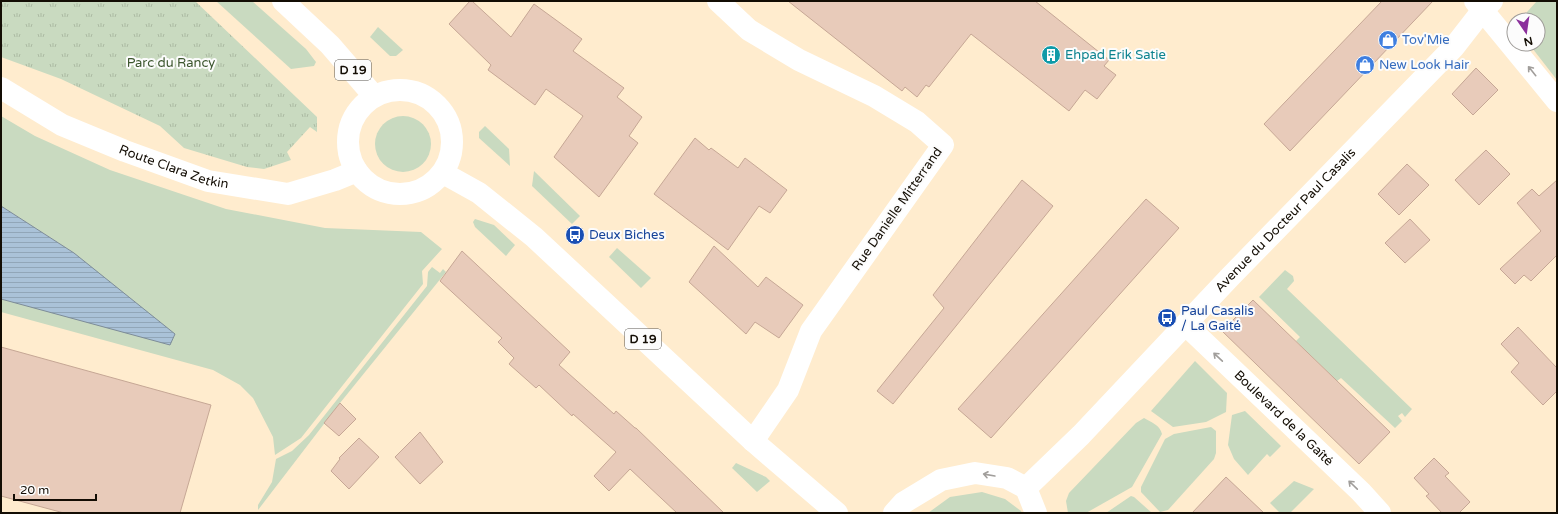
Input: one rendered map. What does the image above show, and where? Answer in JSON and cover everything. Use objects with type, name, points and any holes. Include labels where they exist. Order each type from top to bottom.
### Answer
[{"type":"street","name":"D 19","points":[[283,1],[330,45],[374,96]]},
{"type":"street","name":"Rue Danielle Mitterrand","points":[[718,1],[749,30],[799,60],[874,96],[917,122],[943,145],[811,332],[788,390],[753,441]]},
{"type":"street","points":[[1483,4],[1557,102]]},
{"type":"street","name":"Avenue du Docteur Paul Casalis","points":[[1026,488],[1081,435],[1230,277],[1454,47],[1483,4]]},
{"type":"street","name":"Route Clara Zetkin","points":[[1,88],[62,125],[125,151],[208,181],[288,194],[335,180],[357,171]]},
{"type":"street","points":[[392,90],[410,90],[427,96],[435,102],[447,117],[453,137],[451,155],[443,173],[430,186],[412,194],[394,195],[374,188],[352,165],[347,147],[347,138],[355,113],[374,96],[392,90]]},
{"type":"street","name":"D 19","points":[[443,173],[479,193],[534,237],[753,441],[837,513]]},
{"type":"street","name":"Boulevard de la Gaîté","points":[[1186,325],[1361,492],[1380,513]]},
{"type":"street","points":[[894,513],[903,503],[941,480],[975,473],[1007,478],[1026,488],[1036,513]]},
{"type":"green space","name":"Parc du Rancy","points":[[1,1],[195,1],[317,117],[317,132],[310,127],[287,152],[291,160],[264,169],[247,167],[184,148],[160,126],[61,79],[1,57]]},
{"type":"green space","points":[[216,1],[252,1],[306,49],[316,62],[314,66],[291,69]]},
{"type":"green space","points":[[1537,1],[1557,1],[1557,80],[1535,52],[1546,52],[1546,12],[1527,12]]},
{"type":"green space","points":[[378,27],[403,50],[396,56],[390,56],[370,37]]},
{"type":"green space","points":[[1,116],[35,136],[110,170],[226,209],[325,228],[421,232],[442,249],[422,271],[423,284],[301,438],[275,455],[273,437],[253,398],[240,385],[213,370],[1,312],[1,299],[60,314],[74,253],[1,206]]},
{"type":"green space","points":[[403,116],[414,118],[423,124],[429,133],[431,144],[429,155],[423,164],[414,170],[403,172],[392,170],[383,164],[377,155],[375,144],[377,133],[383,124],[392,118]]},
{"type":"green space","points":[[485,126],[509,149],[510,166],[479,138],[479,132]]},
{"type":"green space","points":[[534,171],[580,216],[572,224],[532,186]]},
{"type":"green space","points":[[475,219],[494,225],[515,245],[506,256],[475,227],[473,222]]},
{"type":"green space","points":[[617,248],[651,278],[641,288],[609,257]]},
{"type":"green space","points":[[432,267],[440,273],[443,269],[446,272],[340,403],[258,510],[258,505],[272,482],[276,459],[292,451],[309,435],[427,286],[428,272]]},
{"type":"green space","points":[[1285,270],[1293,276],[1294,281],[1287,289],[1412,409],[1405,417],[1402,413],[1398,416],[1402,421],[1395,428],[1341,378],[1337,381],[1296,341],[1300,337],[1259,297]]},
{"type":"green space","points":[[1195,361],[1227,393],[1226,412],[1206,422],[1173,427],[1151,411]]},
{"type":"green space","points":[[1245,411],[1281,446],[1270,457],[1267,454],[1248,475],[1234,459],[1228,445],[1232,415]]},
{"type":"green space","points":[[1144,418],[1157,426],[1162,434],[1132,487],[1086,513],[1068,513],[1066,501],[1069,493],[1136,423]]},
{"type":"green space","points":[[1211,427],[1216,431],[1216,453],[1214,459],[1168,510],[1160,512],[1141,492],[1141,487],[1165,439],[1174,434]]},
{"type":"green space","points":[[736,463],[766,477],[770,481],[757,492],[732,468]]},
{"type":"green space","points":[[1294,481],[1314,489],[1290,513],[1280,513],[1270,503]]},
{"type":"green space","points":[[982,492],[1005,499],[1022,513],[928,513],[950,497]]},
{"type":"green space","points":[[1131,496],[1152,513],[1106,513]]},
{"type":"water","points":[[1,206],[74,253],[175,334],[170,345],[1,299]]},
{"type":"building","points":[[470,1],[472,1],[511,37],[534,4],[582,39],[573,51],[624,88],[617,97],[642,117],[629,136],[638,143],[599,197],[554,157],[583,116],[546,89],[535,105],[488,70],[491,65],[449,24]]},
{"type":"building","name":"Ehpad Erik Satie","points":[[788,1],[1035,1],[1109,60],[1104,66],[1116,75],[1097,99],[1085,90],[1069,111],[971,34],[929,87],[926,85],[917,97],[905,87],[902,91]]},
{"type":"building","points":[[1382,1],[1433,1],[1290,151],[1264,124]]},
{"type":"building","points":[[1476,68],[1498,90],[1473,115],[1452,94]]},
{"type":"building","points":[[695,138],[709,150],[711,148],[738,168],[745,158],[787,190],[770,213],[759,206],[728,250],[654,194]]},
{"type":"building","points":[[1486,150],[1510,174],[1479,205],[1455,180]]},
{"type":"building","points":[[1407,164],[1429,185],[1399,215],[1378,194]]},
{"type":"building","points":[[1022,180],[1053,206],[893,404],[877,391],[944,308],[933,295]]},
{"type":"building","points":[[1557,180],[1557,255],[1531,281],[1524,275],[1515,284],[1500,269],[1541,231],[1517,203],[1532,189],[1539,196]]},
{"type":"building","points":[[1146,199],[1179,228],[991,438],[958,409]]},
{"type":"building","points":[[1410,219],[1430,240],[1405,263],[1385,243]]},
{"type":"building","points":[[714,246],[758,287],[766,277],[803,305],[779,338],[755,322],[746,334],[689,282]]},
{"type":"building","points":[[462,251],[570,352],[559,365],[614,414],[616,411],[636,428],[724,513],[677,513],[630,469],[609,491],[594,476],[616,452],[573,414],[572,416],[539,385],[536,388],[509,364],[514,358],[498,342],[502,338],[440,281]]},
{"type":"building","points":[[1253,300],[1390,432],[1359,464],[1222,331]]},
{"type":"building","points":[[1518,327],[1557,368],[1557,391],[1543,405],[1511,372],[1519,363],[1501,344]]},
{"type":"building","points":[[1,347],[211,405],[180,513],[64,513],[1,496]]},
{"type":"building","points":[[340,403],[356,419],[339,436],[324,423]]},
{"type":"building","points":[[420,432],[443,462],[420,484],[395,457]]},
{"type":"building","points":[[359,438],[379,457],[349,489],[331,471],[340,459],[339,458]]},
{"type":"building","points":[[1434,458],[1449,473],[1445,476],[1470,502],[1459,513],[1442,513],[1426,496],[1429,494],[1414,478]]},
{"type":"building","points":[[1226,477],[1264,513],[1192,513]]},
{"type":"place","name":"Tov'Mie","points":[[1388,40]]},
{"type":"place","name":"Ehpad Erik Satie","points":[[1051,55]]},
{"type":"place","name":"New Look Hair","points":[[1365,65]]},
{"type":"place","name":"Deux Biches","points":[[575,235]]},
{"type":"place","name":"Paul Casalis / La Gaité","points":[[1167,318]]}]
